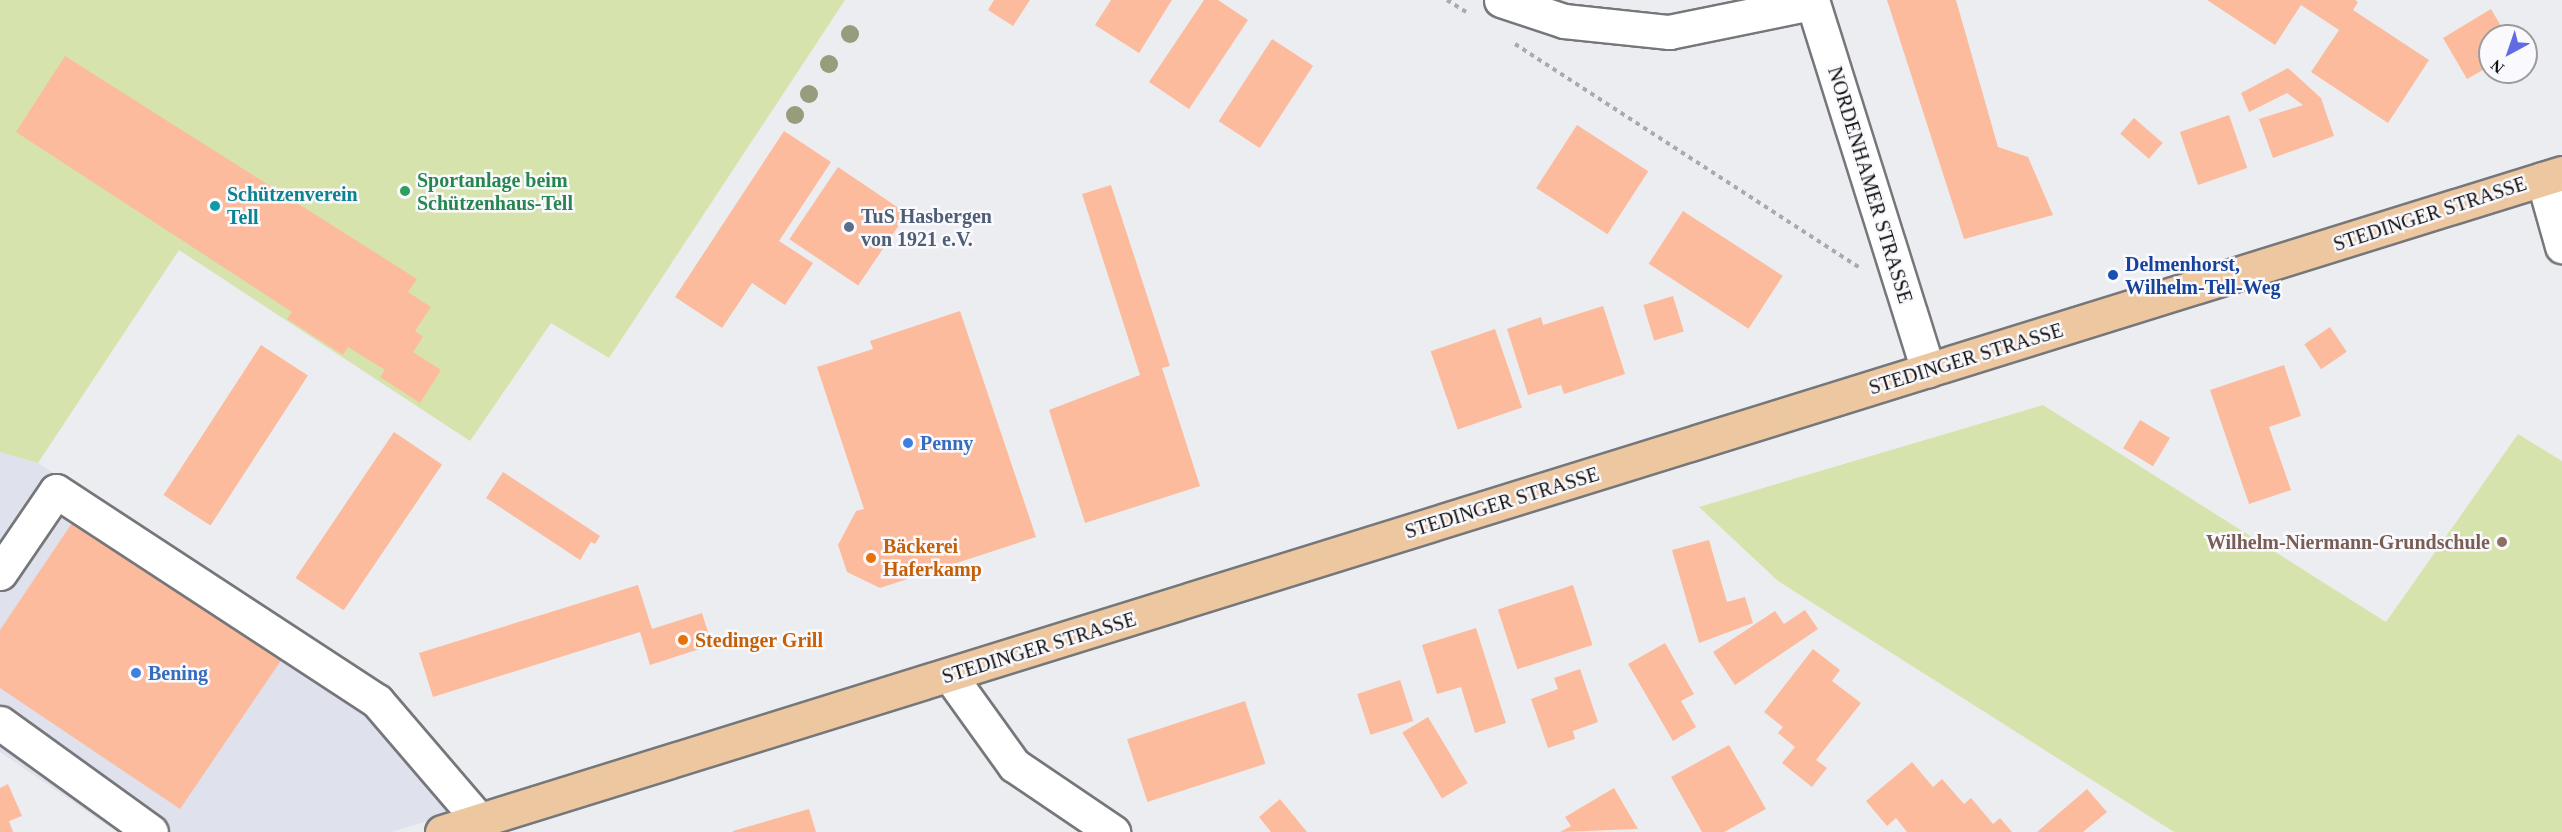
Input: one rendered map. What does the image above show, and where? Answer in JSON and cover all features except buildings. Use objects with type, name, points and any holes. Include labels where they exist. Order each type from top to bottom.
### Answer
[{"type":"main road","name":"STEDINGER STRASSE","points":[[442,832],[2553,176]]},
{"type":"street","points":[[1489,10],[1564,21],[1669,32],[1812,2]]},
{"type":"street","name":"NORDENHAMER STRASSE","points":[[1812,2],[1928,370]]},
{"type":"street","points":[[2553,176],[2562,246]]},
{"type":"street","points":[[0,573],[56,491],[377,701],[480,820]]},
{"type":"street","points":[[950,676],[1014,765],[1113,832]]},
{"type":"street","points":[[0,723],[151,832]]},
{"type":"path","points":[[1447,0],[1489,10]]},
{"type":"path","points":[[1507,39],[1905,297]]},
{"type":"shaded area","points":[[0,452],[38,463],[352,671],[471,808],[391,832],[117,832],[0,752]]},
{"type":"green space","name":"Sportanlage beim Schützenhaus-Tell","points":[[0,0],[845,0],[609,358],[551,323],[470,441],[179,250],[38,463],[0,452]]},
{"type":"green space","points":[[2043,405],[2386,622],[2518,434],[2562,461],[2562,832],[2174,832],[1778,581],[1699,507]]},
{"type":"place","name":"Sportanlage beim Schützenhaus-Tell","points":[[405,191]]},
{"type":"place","name":"Schützenverein Tell","points":[[215,206]]},
{"type":"place","name":"TuS Hasbergen von 1921 e.V.","points":[[849,227]]},
{"type":"place","name":"Delmenhorst, Wilhelm-Tell-Weg","points":[[2113,275]]},
{"type":"place","name":"Penny","points":[[908,443]]},
{"type":"place","name":"Wilhelm-Niermann-Grundschule","points":[[2502,542]]},
{"type":"place","name":"Bäckerei Haferkamp","points":[[871,558]]},
{"type":"place","name":"Stedinger Grill","points":[[683,640]]},
{"type":"place","name":"Bening","points":[[136,673]]}]
